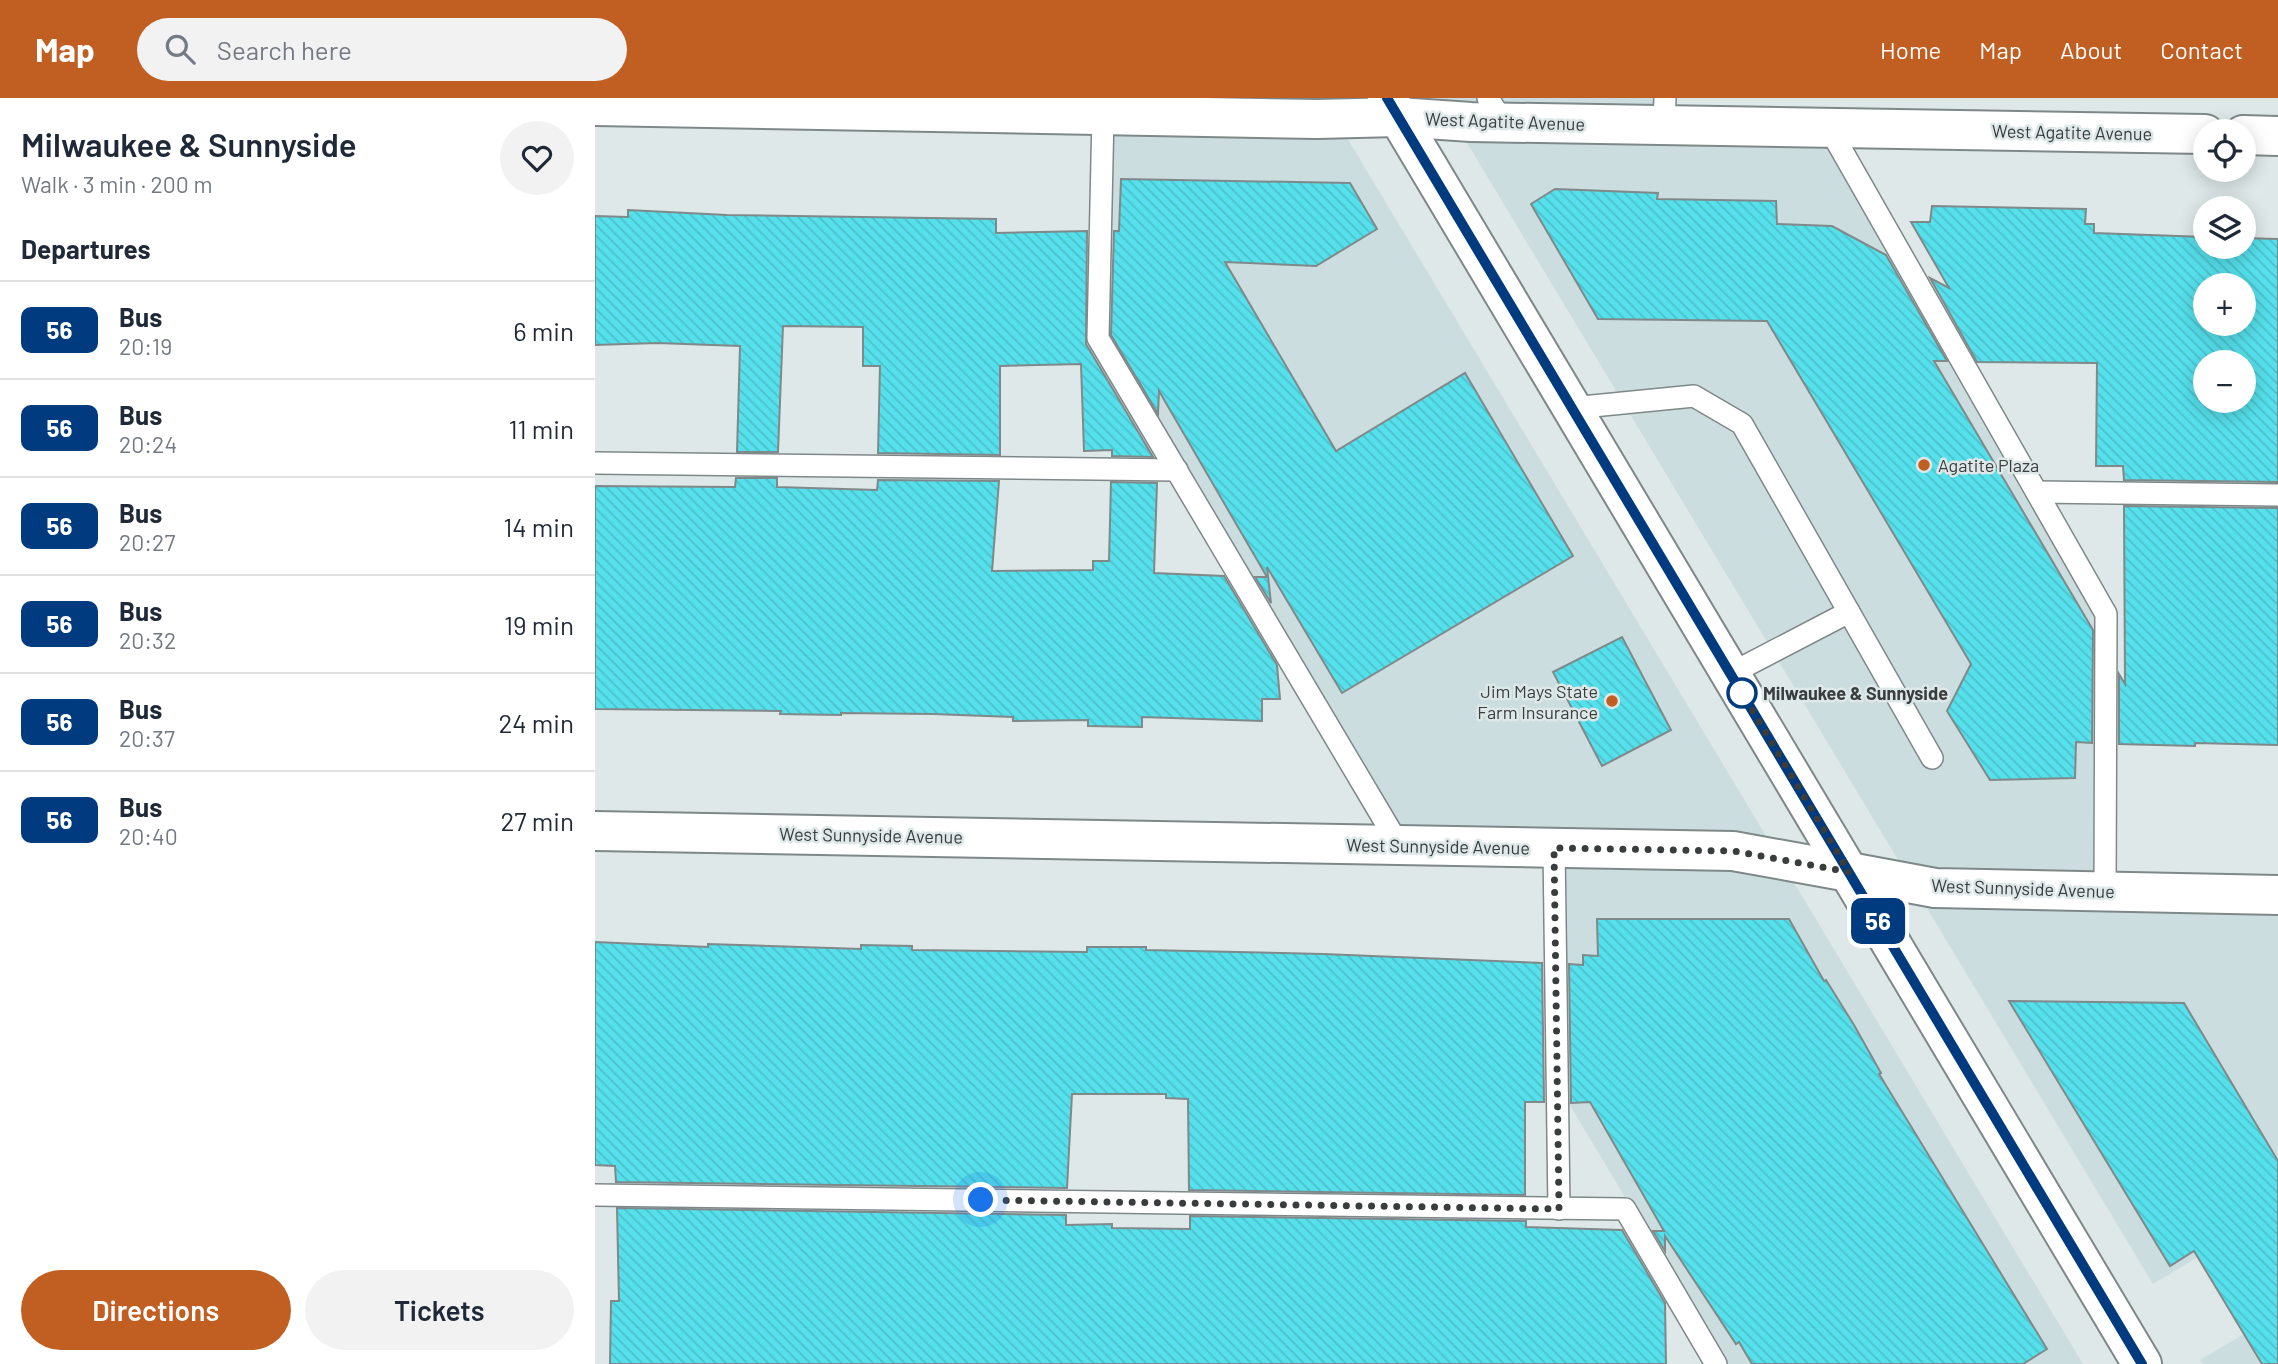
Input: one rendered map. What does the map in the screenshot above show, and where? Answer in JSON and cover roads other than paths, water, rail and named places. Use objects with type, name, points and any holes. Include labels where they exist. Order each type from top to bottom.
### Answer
[{"type":"street","name":"West Agatite Avenue","points":[[595,106],[955,105],[1103,115],[1317,119],[1392,107],[1665,112],[1829,128],[2193,134]]},
{"type":"street","points":[[1392,107],[2142,1364]]},
{"type":"street","points":[[2256,135],[2278,136]]},
{"type":"street","name":"West Sunnyside Avenue","points":[[595,831],[1733,851],[1935,888],[2278,895]]},
{"type":"lane","points":[[1103,115],[1098,338],[1399,845]]},
{"type":"lane","points":[[1829,128],[2106,614],[2105,891]]},
{"type":"lane","points":[[1572,408],[1694,396],[1742,424],[1932,758]]},
{"type":"lane","points":[[595,464],[1177,470]]},
{"type":"lane","points":[[2037,492],[2278,495]]},
{"type":"lane","points":[[1730,674],[1849,612]]},
{"type":"lane","points":[[1554,848],[1559,1209]]},
{"type":"lane","points":[[595,1195],[1625,1209],[1716,1364]]},
{"type":"place","name":"Agatite Plaza","points":[[1924,465]]},
{"type":"place","name":"Milwaukee & Sunnyside","points":[[1742,693]]},
{"type":"place","name":"Jim Mays State Farm Insurance","points":[[1612,701]]}]
